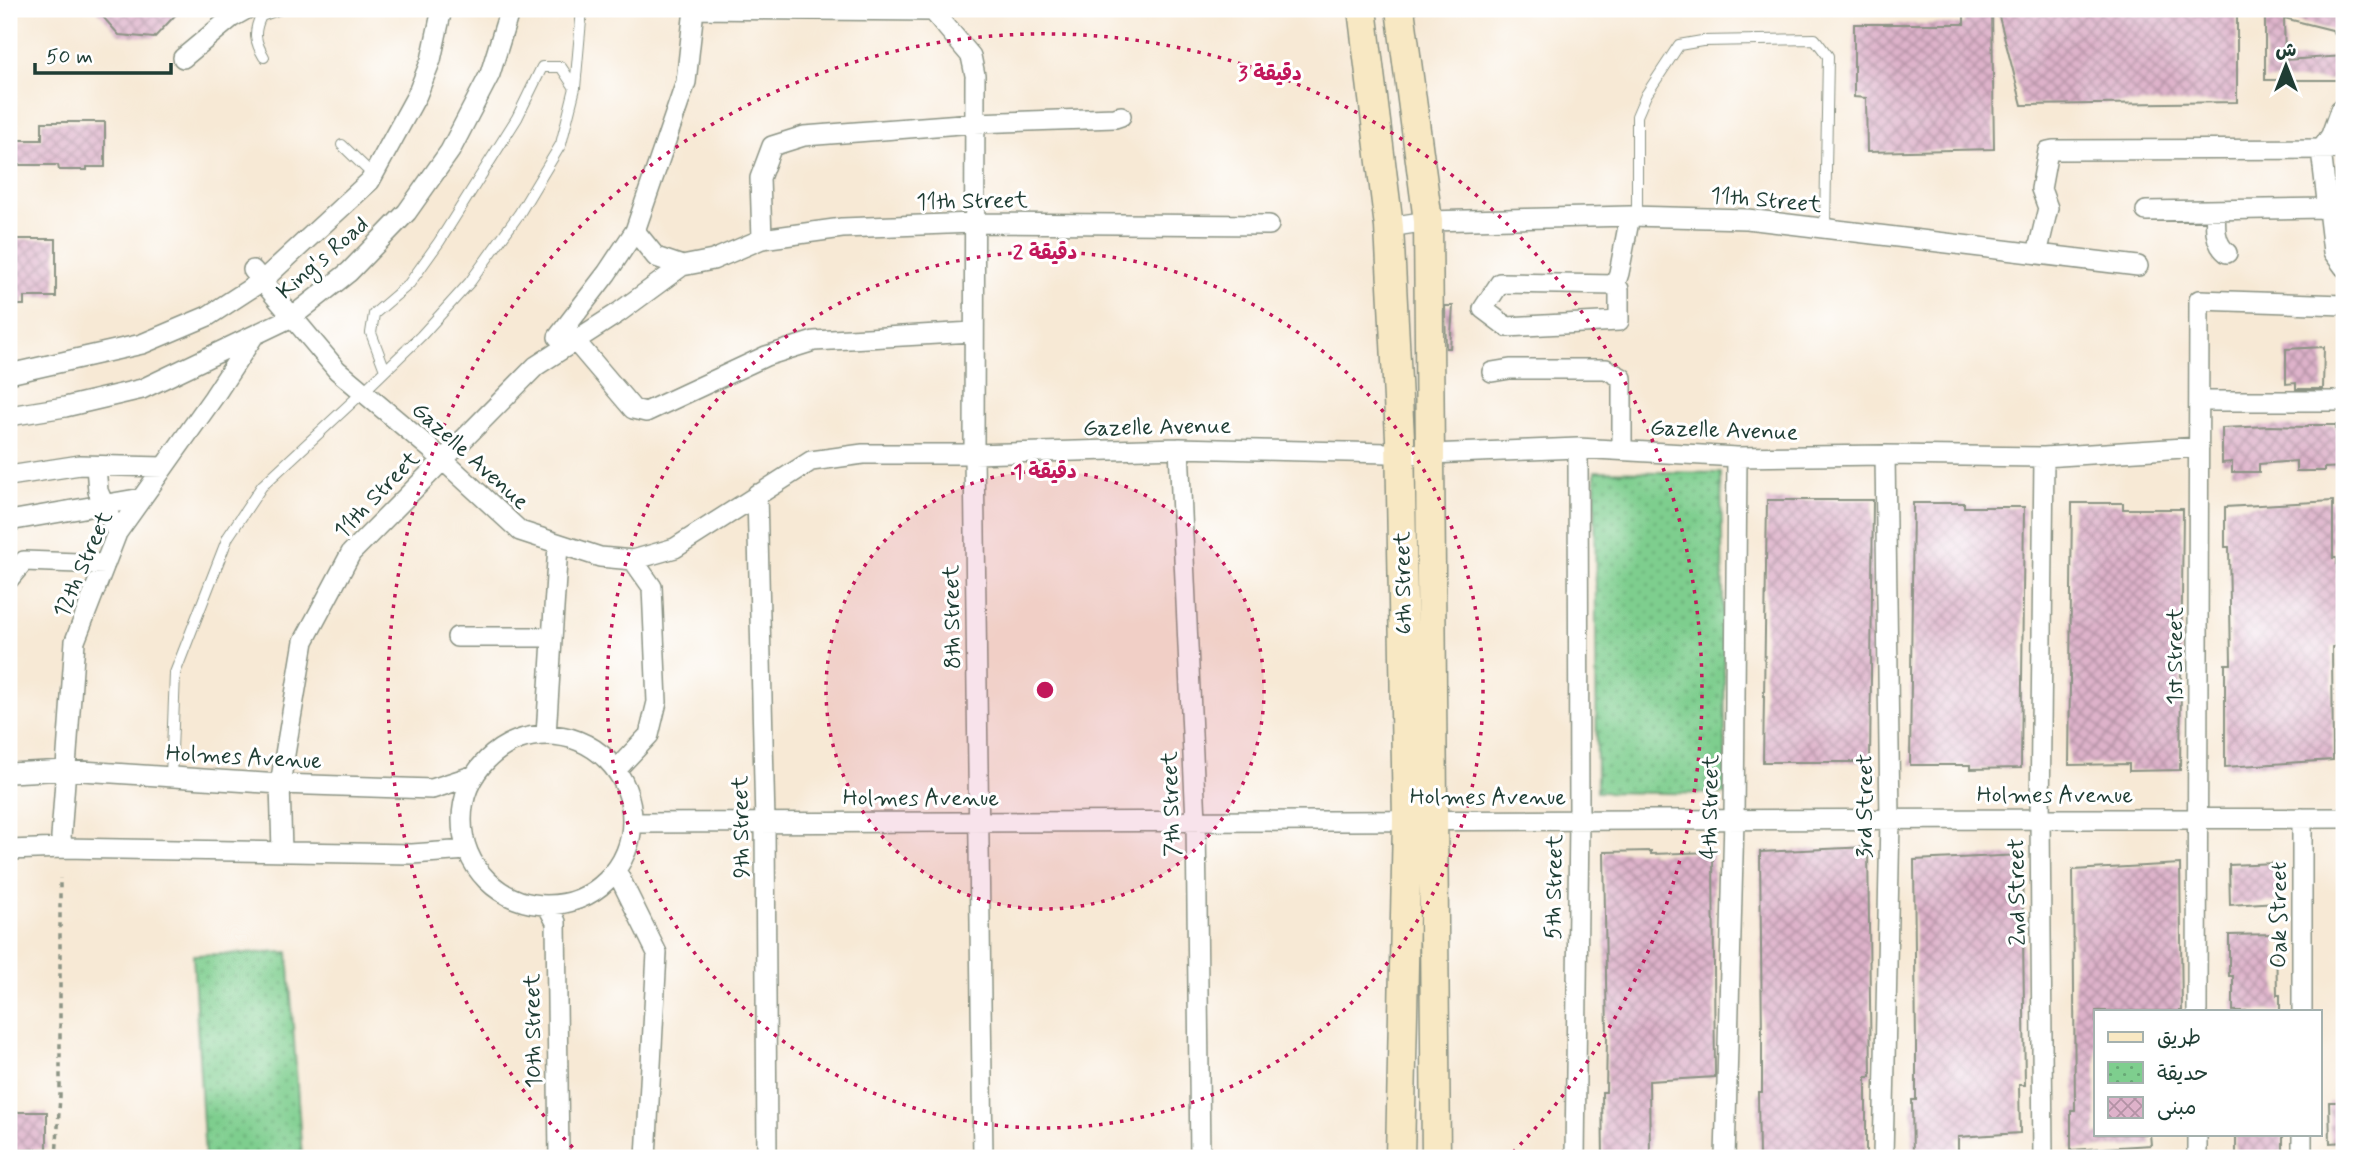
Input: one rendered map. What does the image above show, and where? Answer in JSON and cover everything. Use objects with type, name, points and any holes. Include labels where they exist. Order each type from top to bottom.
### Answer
[{"type":"main road","name":"6th Street","points":[[1362,9],[1389,227],[1436,1158]]},
{"type":"main road","name":"6th Street","points":[[1400,9],[1428,221],[1430,454],[1420,820],[1400,1158]]},
{"type":"street","points":[[191,59],[231,18],[247,9]]},
{"type":"street","name":"King's Road","points":[[9,374],[142,344],[208,316],[370,181],[417,95],[431,60],[442,9]]},
{"type":"street","name":"King's Road","points":[[9,415],[65,407],[142,388],[292,317],[349,272],[415,201],[450,151],[490,74],[510,9]]},
{"type":"street","name":"8th Street","points":[[694,9],[933,11],[971,56],[975,75],[973,332],[983,1158]]},
{"type":"street","name":"11th Street","points":[[282,850],[280,784],[304,641],[351,553],[569,335],[635,231],[686,82],[694,9]]},
{"type":"street","points":[[2344,109],[2340,110],[2331,135],[2321,150],[2333,251],[2344,267]]},
{"type":"street","points":[[762,239],[760,178],[772,146],[804,136],[974,123],[1121,116]]},
{"type":"street","points":[[2037,254],[2048,208],[2041,189],[2048,151],[2085,148],[2344,149]]},
{"type":"street","points":[[2147,211],[2327,208]]},
{"type":"street","points":[[2216,210],[2215,229],[2218,243],[2227,253]]},
{"type":"street","points":[[1615,285],[1633,216]]},
{"type":"street","name":"11th Street","points":[[1389,227],[1428,221],[1633,216],[1747,219],[2138,266]]},
{"type":"street","name":"11th Street","points":[[569,335],[618,313],[682,266],[713,260],[762,239],[842,228],[973,223],[1269,225]]},
{"type":"street","points":[[635,231],[656,257],[682,266]]},
{"type":"street","name":"Gazelle Avenue","points":[[257,276],[337,370],[443,460],[520,531],[600,557],[633,559],[675,548],[811,461],[863,454],[974,454],[1179,448],[1430,454],[1578,448],[1737,457],[2044,457],[2200,447]]},
{"type":"street","points":[[1500,283],[1615,285],[1619,289],[1619,321],[1507,327],[1483,309],[1500,283]]},
{"type":"street","name":"1st Street","points":[[2197,1010],[2199,300],[2344,305]]},
{"type":"street","points":[[569,335],[633,409],[646,412],[766,356],[814,341],[973,332]]},
{"type":"street","name":"12th Street","points":[[63,848],[61,837],[75,641],[117,533],[253,337]]},
{"type":"street","points":[[1492,372],[1510,369],[1606,369],[1622,378],[1622,450]]},
{"type":"street","points":[[2200,401],[2344,401]]},
{"type":"street","name":"7th Street","points":[[1179,448],[1196,821],[1200,1158]]},
{"type":"street","name":"5th Street","points":[[1575,1158],[1579,820],[1578,448]]},
{"type":"street","name":"3rd Street","points":[[1884,1158],[1890,819],[1885,455]]},
{"type":"street","name":"4th Street","points":[[1726,1158],[1734,819],[1737,457]]},
{"type":"street","name":"2nd Street","points":[[2043,1158],[2040,818],[2044,457]]},
{"type":"street","points":[[9,476],[80,465],[164,467]]},
{"type":"street","points":[[96,466],[98,491],[117,533]]},
{"type":"street","name":"9th Street","points":[[757,494],[765,822],[767,1158]]},
{"type":"street","points":[[9,521],[142,498]]},
{"type":"street","points":[[546,735],[558,545]]},
{"type":"street","points":[[616,770],[649,735],[657,702],[652,587],[633,559]]},
{"type":"street","points":[[9,579],[24,561],[105,564]]},
{"type":"street","points":[[457,638],[552,638]]},
{"type":"street","points":[[546,735],[561,736],[586,744],[616,770],[628,794],[632,823],[628,847],[608,880],[586,896],[574,901],[547,905],[521,901],[497,889],[478,870],[467,850],[463,834],[463,807],[475,775],[487,760],[508,744],[546,735]]},
{"type":"street","name":"Holmes Avenue","points":[[9,773],[66,770],[280,784],[432,789],[475,775]]},
{"type":"street","name":"Oak Street","points":[[2302,818],[2302,1010]]},
{"type":"street","name":"Holmes Avenue","points":[[632,823],[2344,818]]},
{"type":"street","points":[[9,850],[282,850],[412,854],[467,850]]},
{"type":"street","points":[[616,870],[657,953],[646,1158]]},
{"type":"street","name":"10th Street","points":[[547,905],[556,922],[559,1158]]},
{"type":"street","points":[[2197,1136],[2197,1158]]},
{"type":"street","points":[[2302,1136],[2302,1158]]},
{"type":"lane","points":[[264,57],[257,46],[254,29],[261,16],[280,9]]},
{"type":"lane","points":[[171,777],[175,673],[228,537],[262,486],[363,392],[470,282],[519,214],[561,144],[575,88],[582,9]]},
{"type":"lane","points":[[1633,216],[1637,116],[1646,95],[1679,46],[1702,41],[1815,39],[1828,56],[1825,228]]},
{"type":"lane","points":[[385,370],[371,333],[374,314],[409,284],[439,242],[517,118],[542,67],[561,67],[575,88]]},
{"type":"lane","points":[[342,145],[373,174]]},
{"type":"path","points":[[56,1158],[60,1096],[60,878]]},
{"type":"green space","points":[[1595,471],[1721,473],[1726,794],[1597,792]]},
{"type":"green space","points":[[288,952],[302,1158],[205,1158],[193,955]]},
{"type":"building","points":[[96,9],[181,9],[154,38],[119,35]]},
{"type":"building","points":[[1964,9],[1992,9],[1994,149],[1867,152],[1866,98],[1854,97],[1854,24],[1964,24]]},
{"type":"building","points":[[1997,9],[2237,9],[2237,102],[2022,105]]},
{"type":"building","points":[[2265,9],[2344,9],[2344,44],[2332,30],[2284,18],[2285,60],[2344,56],[2344,80],[2265,80]]},
{"type":"building","points":[[42,122],[105,122],[105,167],[59,170],[58,165],[9,165],[9,140],[42,140]]},
{"type":"building","points":[[9,239],[56,239],[56,297],[24,297],[24,305],[9,305]]},
{"type":"building","points":[[1445,306],[1453,306],[1450,348],[1446,348]]},
{"type":"building","points":[[2324,347],[2323,389],[2296,389],[2296,383],[2286,384],[2286,349]]},
{"type":"building","points":[[2336,425],[2336,432],[2344,432],[2344,467],[2324,468],[2324,471],[2296,471],[2296,461],[2259,464],[2259,472],[2232,472],[2232,462],[2222,463],[2222,428]]},
{"type":"building","points":[[1767,500],[1873,500],[1870,762],[1763,762]]},
{"type":"building","points":[[2333,501],[2338,646],[2332,647],[2333,760],[2225,767],[2225,664],[2231,664],[2229,547],[2225,547],[2225,507]]},
{"type":"building","points":[[1913,503],[1964,503],[1964,507],[2024,507],[2021,768],[1970,769],[1970,765],[1910,765]]},
{"type":"building","points":[[2072,503],[2123,503],[2123,509],[2183,509],[2180,770],[2129,771],[2129,764],[2069,765]]},
{"type":"building","points":[[1868,847],[1871,1077],[1866,1077],[1866,1158],[1759,1158],[1758,1092],[1762,1092],[1760,852]]},
{"type":"building","points":[[1651,851],[1651,854],[1713,852],[1715,1077],[1649,1081],[1650,1158],[1603,1158],[1602,1092],[1606,1092],[1607,1038],[1604,852]]},
{"type":"building","points":[[2022,855],[2025,1085],[2019,1085],[2020,1133],[1958,1137],[1958,1158],[1913,1158],[1912,1100],[1916,1100],[1914,860]]},
{"type":"building","points":[[2276,863],[2277,902],[2230,905],[2229,865]]},
{"type":"building","points":[[2180,864],[2182,1010],[2094,1010],[2094,1136],[2150,1136],[2151,1145],[2071,1150],[2071,1110],[2075,1110],[2073,870]]},
{"type":"building","points":[[2276,934],[2277,995],[2280,995],[2280,1010],[2233,1010],[2233,976],[2229,976],[2229,935]]},
{"type":"building","points":[[2329,1102],[2344,1102],[2344,1142],[2330,1143]]},
{"type":"building","points":[[9,1112],[47,1112],[47,1149],[9,1151]]},
{"type":"building","points":[[2236,1136],[2283,1136],[2283,1158],[2236,1158]]}]
